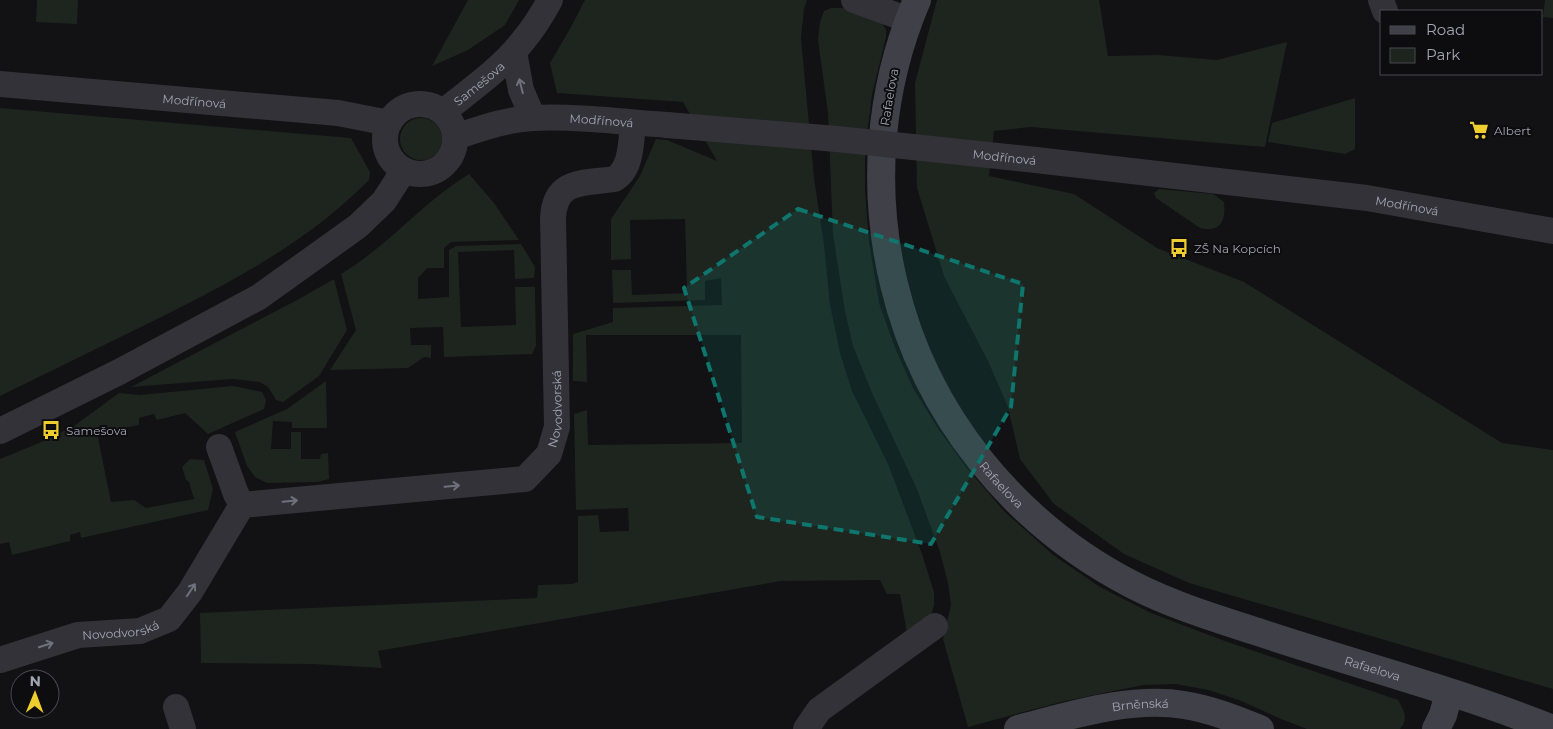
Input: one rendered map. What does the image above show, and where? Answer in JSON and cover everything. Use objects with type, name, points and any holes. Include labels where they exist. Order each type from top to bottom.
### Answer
[{"type":"main road","name":"Rafaelova","points":[[913,10],[893,70],[883,132],[881,171],[886,243],[898,301],[921,366],[949,417],[993,477],[1013,498],[1059,539],[1088,559],[1136,587],[1204,614],[1449,693]]},
{"type":"main road","points":[[1436,729],[1443,715],[1449,693],[1552,729]]},
{"type":"main road","name":"Brněnská","points":[[1018,729],[1110,708],[1134,704],[1160,703],[1182,704],[1206,710],[1229,716],[1260,729]]},
{"type":"street","name":"Samešova","points":[[443,112],[482,82],[514,52],[550,0]]},
{"type":"street","name":"Rafaelova","points":[[854,0],[913,10]]},
{"type":"street","name":"Samešova","points":[[514,52],[521,90],[533,118]]},
{"type":"street","name":"Modřínová","points":[[0,84],[338,113],[389,123]]},
{"type":"street","name":"Samešova","points":[[389,123],[399,111],[413,104],[434,106],[449,119],[454,128],[455,137]]},
{"type":"street","name":"Modřínová","points":[[455,137],[508,122],[533,118],[561,118],[837,139],[1367,198],[1553,231]]},
{"type":"street","points":[[389,123],[385,134],[385,144],[389,155],[395,164],[414,174],[435,171],[444,165],[454,148],[455,137]]},
{"type":"street","name":"Novodvorská","points":[[0,660],[78,635],[140,631],[169,619],[190,592],[242,505],[526,479],[549,454],[558,427],[553,218],[555,203],[558,196],[571,186],[614,179],[623,172],[627,161],[633,123]]},
{"type":"street","points":[[0,431],[119,372],[259,297],[358,226],[384,201],[404,170]]},
{"type":"street","points":[[219,447],[236,494],[242,505]]},
{"type":"street","points":[[806,729],[819,710],[936,626]]},
{"type":"highlighted area","points":[[798,209],[1023,284],[1011,407],[931,544],[757,517],[684,288]]},
{"type":"green space","points":[[37,0],[78,0],[77,24],[36,22]]},
{"type":"green space","points":[[468,0],[519,0],[505,25],[468,50],[432,66]]},
{"type":"green space","points":[[585,0],[807,0],[804,9],[801,38],[814,178],[824,245],[830,305],[840,353],[852,391],[888,464],[922,554],[934,592],[934,605],[931,615],[908,639],[900,594],[887,594],[880,580],[781,581],[378,651],[382,668],[312,664],[201,663],[200,613],[537,598],[538,585],[572,584],[578,582],[578,516],[598,515],[600,532],[629,531],[628,508],[576,510],[574,414],[587,410],[588,445],[742,443],[741,335],[586,335],[587,382],[573,381],[573,334],[613,322],[613,308],[722,305],[721,278],[705,281],[705,300],[613,303],[612,270],[631,270],[632,295],[687,293],[685,219],[630,220],[631,259],[611,260],[611,219],[640,176],[656,139],[667,140],[717,161],[683,102],[557,93],[550,63]]},
{"type":"green space","points":[[937,0],[1099,0],[1108,56],[1158,55],[1217,60],[1287,42],[1265,147],[1031,127],[994,131],[989,176],[1074,194],[1157,248],[1244,282],[1502,443],[1553,450],[1553,689],[1189,583],[1124,554],[1054,504],[1020,459],[1008,407],[989,363],[944,276],[917,188],[915,83]]},
{"type":"green space","points":[[1545,0],[1553,0],[1553,18],[1543,17]]},
{"type":"green space","points":[[831,8],[843,8],[881,21],[886,30],[872,95],[865,151],[865,191],[869,242],[879,303],[895,348],[913,388],[937,427],[966,467],[1004,511],[1053,555],[1100,587],[1151,613],[1222,640],[1398,700],[1404,711],[1405,718],[1400,729],[1307,729],[1239,700],[1208,690],[1176,684],[1144,685],[1113,691],[1061,702],[968,727],[943,639],[951,605],[948,583],[940,552],[917,489],[873,395],[853,346],[845,311],[833,234],[828,113],[818,40],[820,22],[824,11]]},
{"type":"green space","points":[[1355,98],[1355,149],[1345,154],[1268,142],[1272,123]]},
{"type":"green space","points":[[0,108],[351,138],[370,172],[369,180],[319,224],[235,278],[177,309],[0,396]]},
{"type":"green space","points":[[421,118],[436,124],[442,139],[436,154],[421,160],[406,154],[400,139],[406,124]]},
{"type":"green space","points":[[469,174],[494,203],[519,240],[451,242],[444,248],[444,268],[427,268],[418,278],[418,299],[449,297],[449,250],[456,246],[521,244],[535,267],[534,278],[515,279],[514,250],[458,252],[461,327],[516,325],[515,287],[535,287],[536,346],[532,354],[444,357],[443,327],[410,328],[411,345],[431,345],[431,358],[424,357],[408,368],[330,370],[356,330],[341,274],[358,263],[452,185]]},
{"type":"green space","points":[[1159,189],[1213,194],[1224,202],[1224,214],[1221,224],[1213,229],[1200,228],[1156,198],[1154,193]]},
{"type":"green space","points":[[334,279],[347,330],[319,376],[283,402],[276,400],[268,387],[260,382],[232,379],[131,387],[299,299]]},
{"type":"green space","points":[[326,381],[327,428],[292,428],[292,422],[273,421],[271,449],[291,449],[291,432],[301,432],[301,459],[320,459],[321,454],[328,453],[329,479],[318,482],[267,483],[255,477],[247,466],[235,432],[287,409]]},
{"type":"green space","points":[[233,386],[262,392],[266,400],[264,409],[208,434],[185,413],[157,420],[154,414],[139,418],[139,425],[97,433],[111,502],[134,500],[146,508],[194,499],[182,467],[190,459],[204,460],[213,489],[208,510],[81,538],[80,532],[70,535],[70,541],[12,555],[9,542],[0,544],[0,459],[74,426],[119,393],[140,395]]},
{"type":"place","name":"Albert","points":[[1479,130]]},
{"type":"place","name":"ZŠ Na Kopcích","points":[[1179,248]]},
{"type":"place","name":"Samešova","points":[[51,430]]}]
